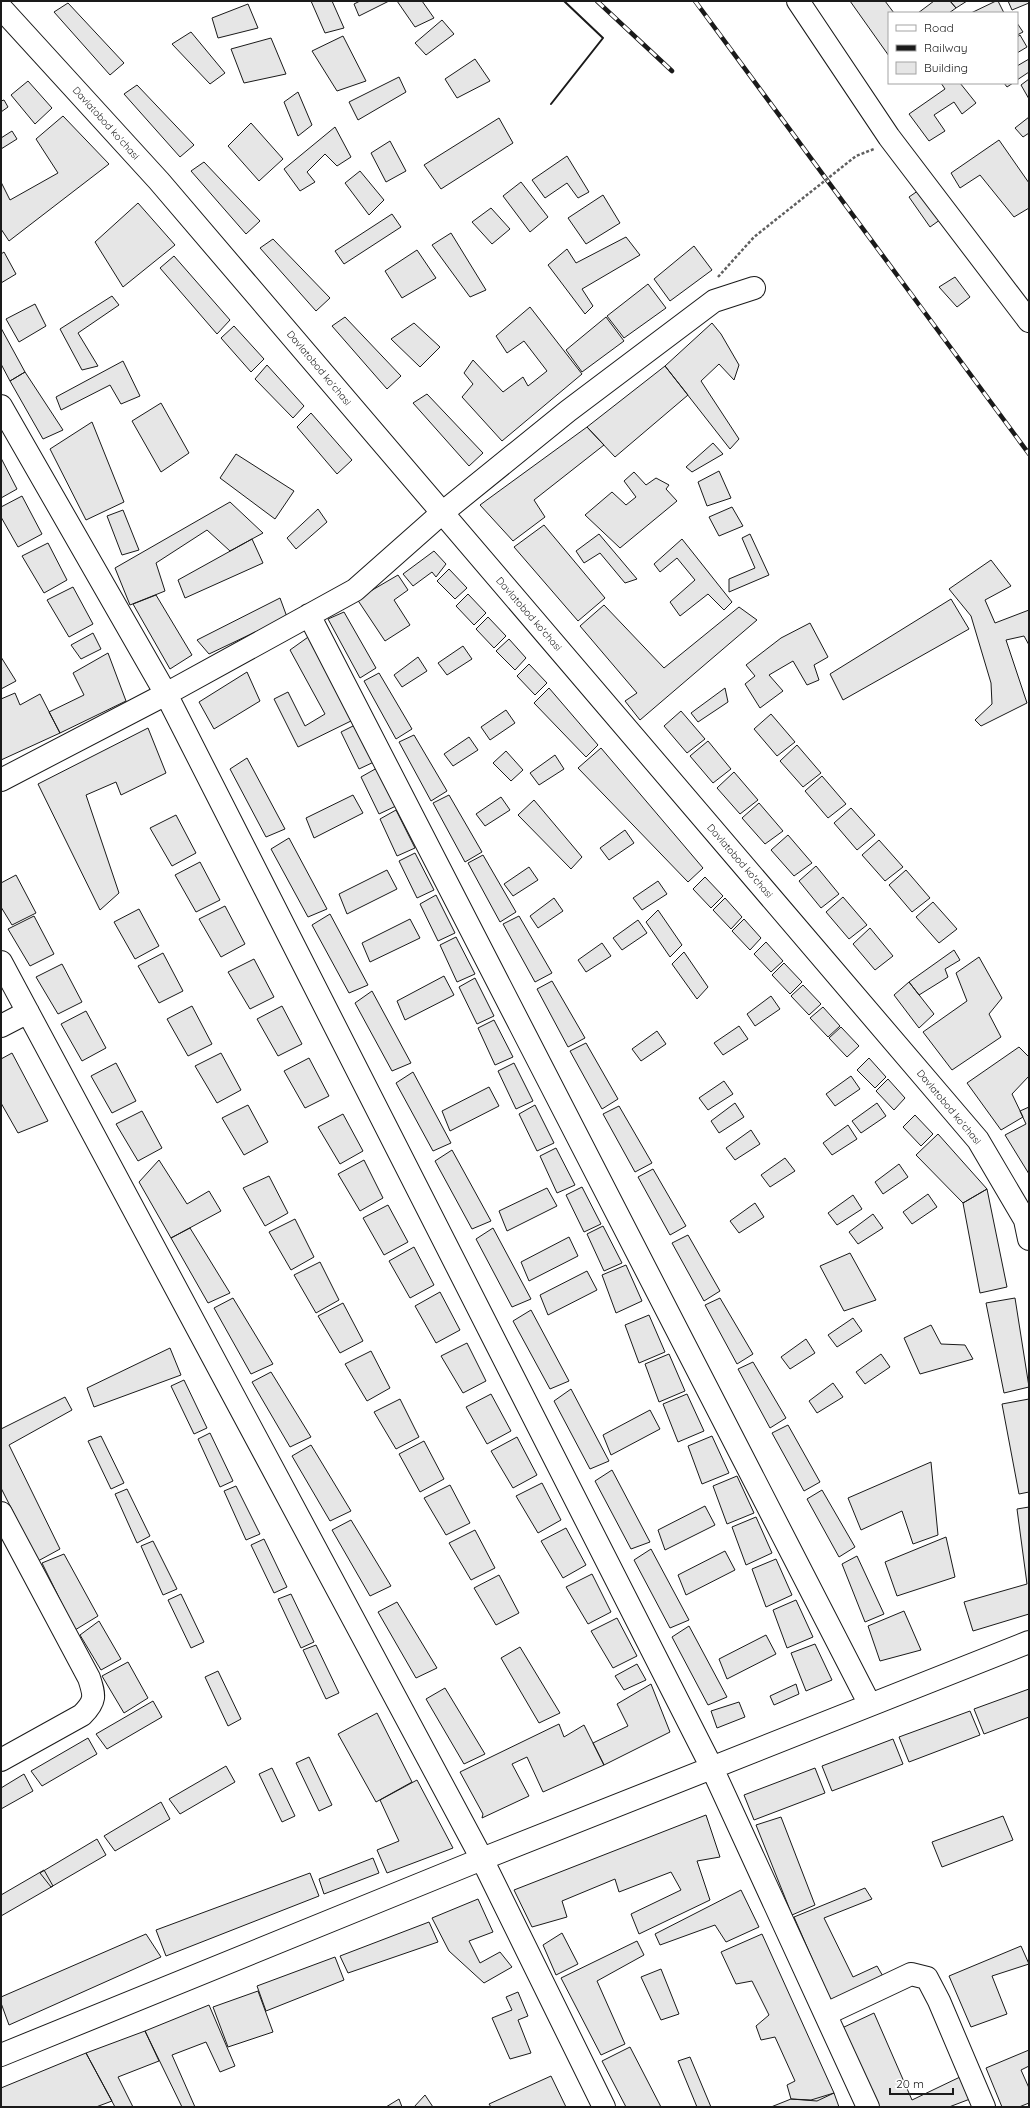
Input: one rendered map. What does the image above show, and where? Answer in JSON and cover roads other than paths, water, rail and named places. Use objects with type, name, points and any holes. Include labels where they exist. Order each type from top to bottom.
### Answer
[{"type":"street","points":[[798,1],[889,137],[1029,321]]},
{"type":"street","name":"Davlatobod ko'chasi","points":[[1,8],[159,181],[978,1140],[1025,1220],[1029,1239]]},
{"type":"street","points":[[1,780],[166,694],[355,590],[442,513],[568,411],[714,301],[754,288]]},
{"type":"street","points":[[1,406],[166,694],[712,1768],[868,2107]]},
{"type":"street","points":[[309,615],[870,1705]]},
{"type":"street","points":[[1,962],[482,1859],[604,2107]]},
{"type":"street","points":[[1,1026],[28,1012]]},
{"type":"street","points":[[1,1513],[89,1678],[94,1693],[92,1705],[82,1715],[1,1760]]},
{"type":"street","points":[[1,2055],[482,1859],[1029,1642]]},
{"type":"street","points":[[826,2014],[911,1974],[927,1978],[939,2001],[984,2107]]},
{"type":"railway","points":[[597,1],[672,71]]},
{"type":"railway","points":[[695,1],[1029,454]]}]
